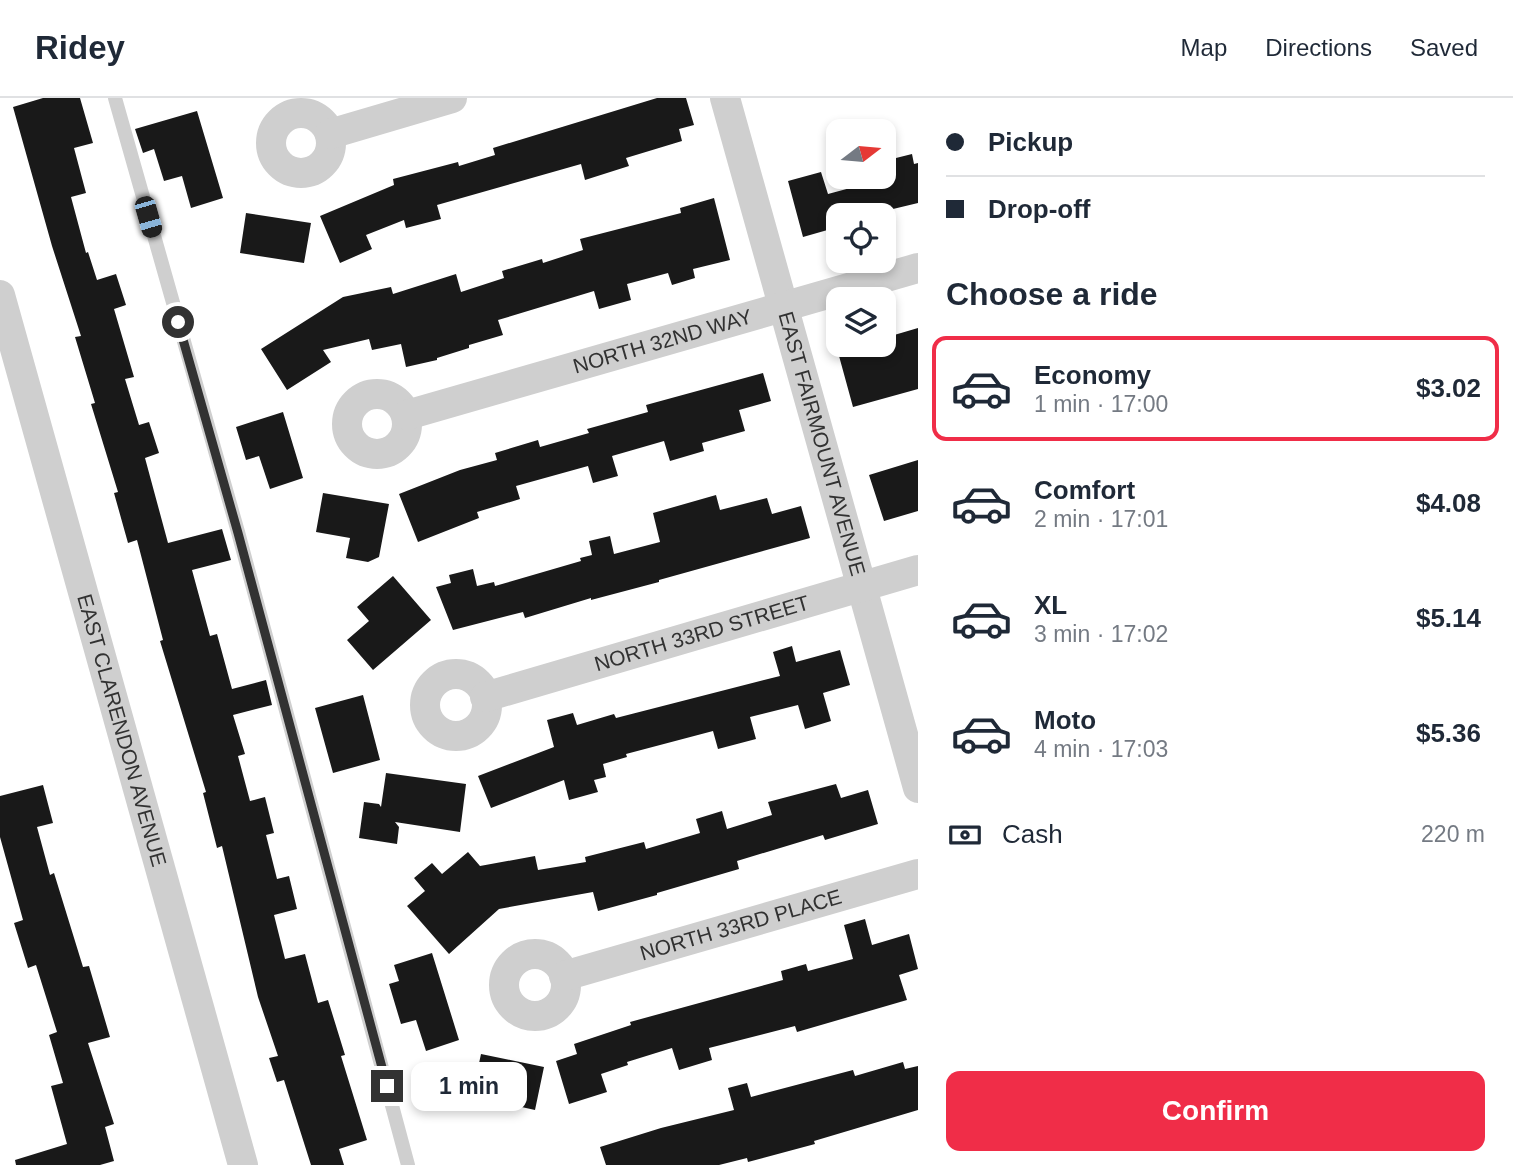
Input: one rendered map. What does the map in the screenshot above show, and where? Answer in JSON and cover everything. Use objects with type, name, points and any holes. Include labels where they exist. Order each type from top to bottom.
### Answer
[{"type":"street","points":[[330,134],[452,98]]},
{"type":"street","name":"EAST FAIRMOUNT AVENUE","points":[[725,98],[918,788]]},
{"type":"street","name":"NORTH 32ND WAY","points":[[407,415],[918,268]]},
{"type":"street","name":"EAST CLARENDON AVENUE","points":[[0,295],[243,1165]]},
{"type":"street","name":"NORTH 33RD STREET","points":[[485,696],[918,570]]},
{"type":"street","name":"NORTH 33RD PLACE","points":[[564,976],[918,874]]},
{"type":"lane","points":[[115,98],[238,533],[408,1165]]},
{"type":"building","points":[[43,98],[80,98],[93,143],[74,148],[86,193],[71,197],[86,253],[88,252],[97,280],[116,274],[126,305],[114,309],[134,377],[125,379],[139,425],[149,422],[159,453],[145,458],[168,543],[222,529],[231,560],[192,570],[210,636],[217,634],[232,689],[266,680],[272,705],[233,715],[245,754],[238,756],[250,801],[265,797],[274,833],[266,835],[277,879],[289,876],[297,909],[274,915],[285,959],[305,954],[318,1003],[328,1000],[345,1055],[341,1056],[367,1140],[339,1149],[344,1165],[311,1165],[284,1080],[277,1082],[269,1058],[278,1056],[258,997],[222,846],[217,848],[203,793],[206,792],[160,641],[163,640],[137,540],[128,543],[114,493],[118,492],[91,404],[95,403],[75,337],[81,336],[52,246],[13,107]]},
{"type":"building","points":[[657,98],[686,98],[694,125],[679,129],[682,141],[626,158],[629,166],[585,180],[581,164],[437,205],[441,219],[406,228],[404,220],[366,235],[372,249],[340,263],[320,216],[394,185],[393,179],[458,162],[459,166],[495,155],[493,148]]},
{"type":"building","points":[[197,111],[223,198],[191,208],[182,176],[164,181],[154,149],[143,153],[135,129]]},
{"type":"building","points":[[912,154],[914,164],[918,163],[918,203],[896,208],[896,203],[826,203],[826,230],[803,237],[788,181],[821,172],[828,194],[847,189],[896,189],[896,158]]},
{"type":"building","points":[[714,198],[730,260],[693,269],[695,278],[672,285],[668,273],[627,284],[631,300],[599,309],[594,291],[498,320],[503,335],[469,345],[469,348],[437,360],[406,367],[401,344],[372,350],[369,339],[323,350],[331,362],[287,390],[261,349],[343,297],[391,287],[393,294],[456,274],[461,292],[504,278],[502,271],[542,259],[543,263],[583,250],[580,239],[681,213],[680,208]]},
{"type":"building","points":[[246,213],[311,223],[304,263],[240,253]]},
{"type":"building","points":[[918,328],[918,389],[853,407],[839,357],[896,357],[896,334]]},
{"type":"building","points":[[763,373],[771,401],[739,410],[745,431],[702,443],[704,451],[670,461],[664,441],[612,456],[618,476],[593,483],[588,466],[516,486],[520,499],[477,512],[479,518],[418,542],[399,494],[460,470],[497,460],[495,453],[538,440],[540,447],[589,433],[587,429],[648,412],[646,405]]},
{"type":"building","points":[[283,412],[303,478],[270,489],[259,456],[246,460],[236,427]]},
{"type":"building","points":[[918,460],[918,511],[884,521],[869,475]]},
{"type":"building","points":[[323,493],[389,504],[379,557],[368,562],[346,558],[350,538],[316,532]]},
{"type":"building","points":[[716,495],[720,510],[767,498],[772,514],[801,506],[810,538],[525,618],[523,612],[453,630],[436,587],[451,583],[449,575],[473,569],[477,586],[494,582],[495,586],[581,561],[580,558],[592,555],[589,541],[610,536],[614,554],[660,542],[653,513]]},
{"type":"building","points":[[393,576],[431,620],[373,670],[347,640],[369,621],[357,607]]},
{"type":"building","points":[[792,646],[796,662],[840,650],[850,685],[823,693],[831,721],[805,729],[798,705],[750,717],[756,739],[718,749],[713,731],[626,754],[627,757],[603,764],[606,777],[594,780],[598,792],[569,800],[564,780],[491,808],[478,776],[554,747],[547,720],[573,713],[577,725],[614,714],[616,718],[780,676],[773,652]]},
{"type":"building","points":[[363,695],[380,760],[333,773],[315,708]]},
{"type":"building","points":[[386,773],[466,784],[460,832],[395,822],[399,827],[397,844],[359,838],[364,802],[379,804],[381,807]]},
{"type":"building","points":[[836,784],[841,798],[868,790],[878,824],[825,840],[823,835],[737,861],[739,869],[598,911],[593,892],[499,909],[449,954],[407,906],[425,891],[414,878],[432,863],[442,874],[468,852],[480,866],[535,856],[538,870],[586,862],[585,857],[644,842],[646,849],[700,833],[696,819],[722,811],[727,829],[772,815],[768,802]]},
{"type":"building","points":[[43,785],[53,823],[37,827],[50,875],[54,873],[83,967],[89,966],[110,1037],[88,1043],[114,1124],[105,1127],[114,1161],[100,1165],[16,1165],[15,1160],[67,1144],[51,1086],[63,1083],[49,1035],[57,1032],[36,965],[28,968],[14,923],[23,920],[0,837],[0,796]]},
{"type":"building","points":[[865,919],[872,945],[909,934],[918,969],[899,975],[907,1000],[797,1032],[795,1026],[709,1048],[712,1060],[679,1070],[672,1048],[627,1062],[628,1065],[601,1074],[607,1092],[569,1104],[556,1061],[577,1054],[574,1044],[631,1025],[630,1022],[783,980],[781,971],[806,964],[808,971],[853,959],[844,925]]},
{"type":"building","points":[[432,953],[459,1040],[426,1051],[416,1020],[401,1024],[389,984],[399,981],[394,965]]},
{"type":"building","points":[[481,1054],[544,1067],[535,1110],[472,1096]]},
{"type":"building","points":[[903,1062],[905,1069],[918,1066],[918,1110],[814,1141],[815,1144],[748,1162],[747,1158],[719,1165],[606,1165],[600,1147],[734,1110],[728,1088],[747,1083],[751,1097],[853,1070],[855,1076]]},
{"type":"route","points":[[178,322],[238,533],[387,1086]]}]
